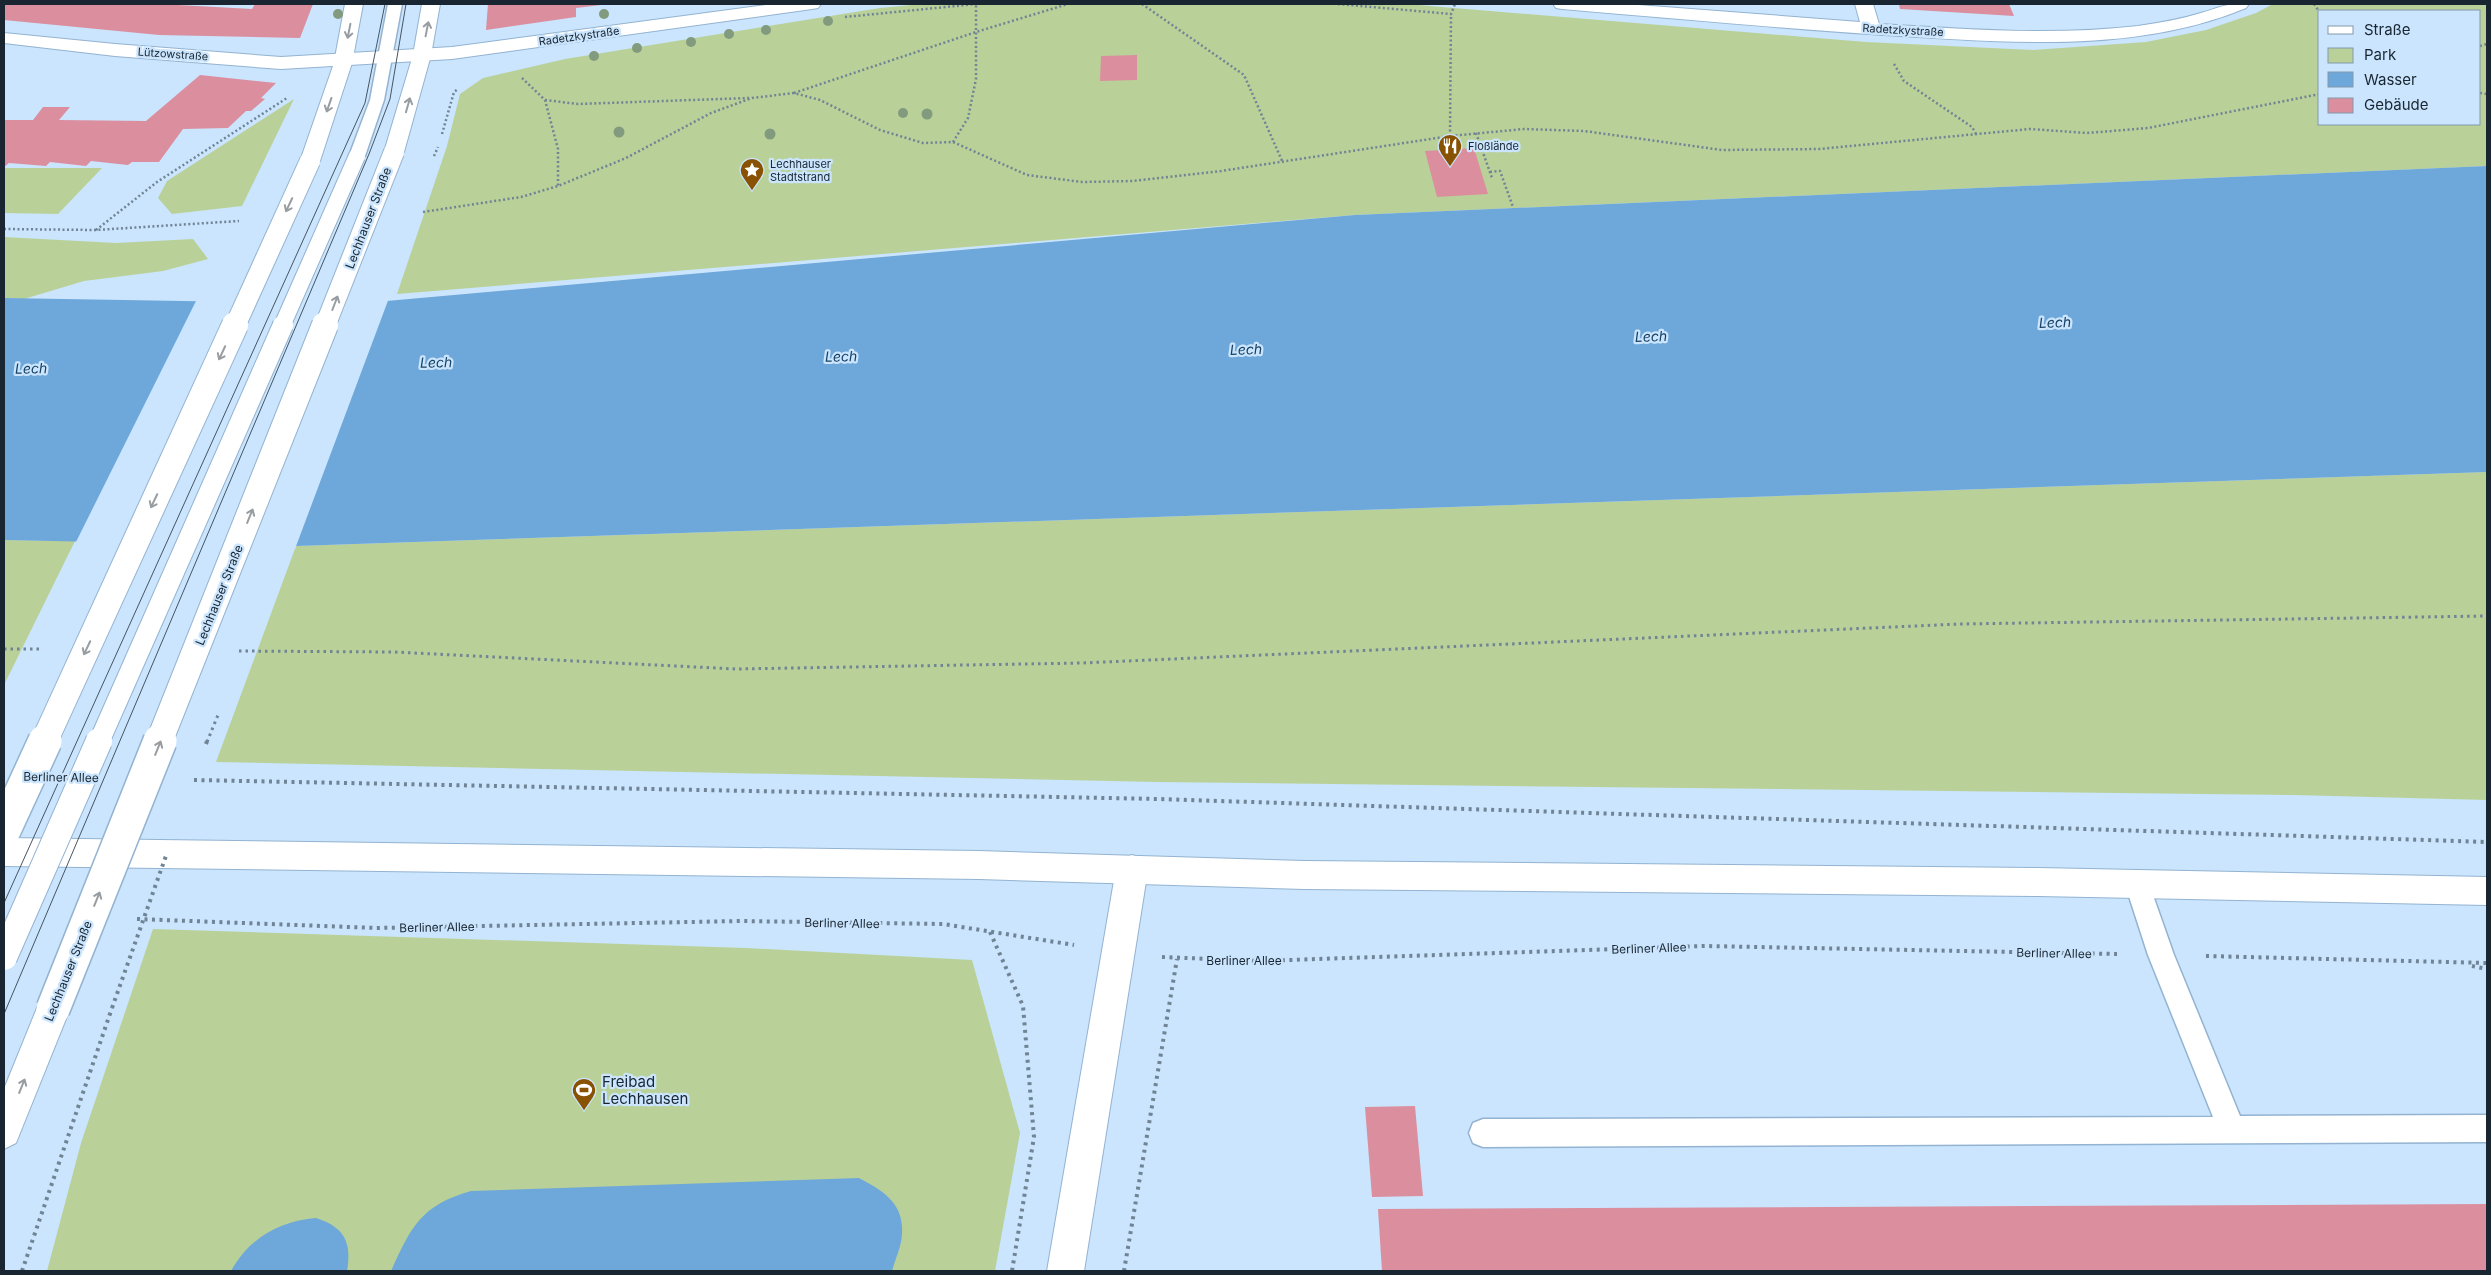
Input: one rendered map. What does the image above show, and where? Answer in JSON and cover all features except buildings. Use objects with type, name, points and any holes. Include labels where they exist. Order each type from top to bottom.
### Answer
[{"type":"street","points":[[4,830],[310,161],[344,59],[354,4]]},
{"type":"street","name":"Lechhauser Straße","points":[[4,1131],[394,152],[422,55],[432,4]]},
{"type":"street","name":"Radetzkystraße","points":[[344,59],[474,51],[812,4]]},
{"type":"street","name":"Radetzkystraße","points":[[1562,4],[1879,30],[2038,35],[2123,32],[2192,23],[2240,4]]},
{"type":"street","points":[[1864,4],[1879,30]]},
{"type":"street","name":"Lützowstraße","points":[[4,38],[114,50],[281,63],[344,59]]},
{"type":"street","points":[[4,852],[1132,869],[1304,875],[2137,884],[2487,891]]},
{"type":"street","points":[[1065,1271],[1132,869]]},
{"type":"lane","points":[[4,957],[357,156],[377,100],[395,4]]},
{"type":"lane","points":[[2137,884],[2161,955],[2232,1130]]},
{"type":"lane","points":[[1483,1133],[2487,1130]]},
{"type":"path","points":[[953,142],[968,118],[976,79],[976,4]]},
{"type":"path","points":[[545,100],[578,104],[752,98],[794,93],[976,32],[1068,4]]},
{"type":"path","points":[[1142,4],[1244,75],[1283,163]]},
{"type":"path","points":[[1338,4],[1451,14]]},
{"type":"path","points":[[1450,136],[1451,14],[1455,4]]},
{"type":"path","points":[[1879,30],[1889,56],[1904,81],[1972,127],[1976,134]]},
{"type":"path","points":[[519,75],[545,100],[558,149],[558,186]]},
{"type":"path","points":[[441,138],[454,92]]},
{"type":"path","points":[[794,93],[820,100],[880,130],[923,143],[953,142],[1027,175],[1082,182],[1132,181],[1283,163],[1450,136],[1524,129],[1584,131],[1722,150],[1819,150],[2030,128],[2087,133],[2148,128],[2318,94]]},
{"type":"path","points":[[96,230],[157,182],[290,97]]},
{"type":"path","points":[[423,212],[521,197],[558,186],[626,158],[711,113],[752,98]]},
{"type":"path","points":[[1476,133],[1492,178]]},
{"type":"path","points":[[1490,172],[1500,171],[1513,208]]},
{"type":"path","points":[[4,228],[96,230],[239,221]]},
{"type":"path","points":[[394,652],[746,669],[1082,663],[1960,624],[2487,616]]},
{"type":"path","points":[[193,780],[1158,799],[2487,842]]},
{"type":"path","name":"Berliner Allee","points":[[131,919],[376,928],[770,922],[943,924],[1119,952],[1177,959],[1259,961],[1705,946],[2487,964]]},
{"type":"path","points":[[990,932],[1022,1006],[1034,1137],[1012,1271]]},
{"type":"path","points":[[1124,1271],[1177,959]]},
{"type":"path","points":[[2466,964],[2487,969]]},
{"type":"path","points":[[22,1271],[112,1008]]},
{"type":"green space","points":[[922,4],[1406,4],[1866,42],[2033,50],[2146,42],[2206,30],[2256,13],[2273,4],[2487,4],[2487,166],[1355,215],[397,294],[447,146],[460,94],[483,78],[565,59],[880,8]]},
{"type":"green space","points":[[294,99],[242,206],[172,214],[158,198],[167,181]]},
{"type":"green space","points":[[4,168],[102,168],[58,214],[4,213]]},
{"type":"green space","points":[[4,237],[116,243],[193,239],[208,259],[163,271],[84,281],[24,299],[4,298]]},
{"type":"green space","points":[[2487,472],[2487,800],[2294,795],[1158,782],[216,762],[296,546]]},
{"type":"green space","points":[[4,540],[75,541],[4,685]]},
{"type":"green space","name":"Freibad Lechhausen","points":[[153,929],[746,948],[972,960],[1020,1133],[995,1271],[47,1271],[81,1143]]},
{"type":"water","name":"Lech","points":[[2487,166],[2487,472],[296,546],[4,540],[4,298],[353,304],[1355,215]]},
{"type":"water","points":[[859,1178],[876,1187],[890,1199],[899,1213],[902,1223],[902,1238],[892,1271],[391,1271],[412,1230],[429,1211],[440,1203],[471,1191]]},
{"type":"water","points":[[316,1218],[333,1226],[344,1237],[348,1252],[347,1271],[231,1271],[247,1249],[267,1233],[290,1223]]},
{"type":"pier","points":[[389,298],[295,549],[75,544],[197,299],[353,301]]},
{"type":"tram line","points":[[4,903],[365,103],[385,4]]},
{"type":"tram line","points":[[4,1014],[369,154],[390,99],[406,4]]},
{"type":"place","name":"Floßlände","points":[[1450,167]]},
{"type":"place","name":"Lechhauser Stadtstrand","points":[[752,191]]},
{"type":"place","name":"Freibad Lechhausen","points":[[584,1111]]}]
